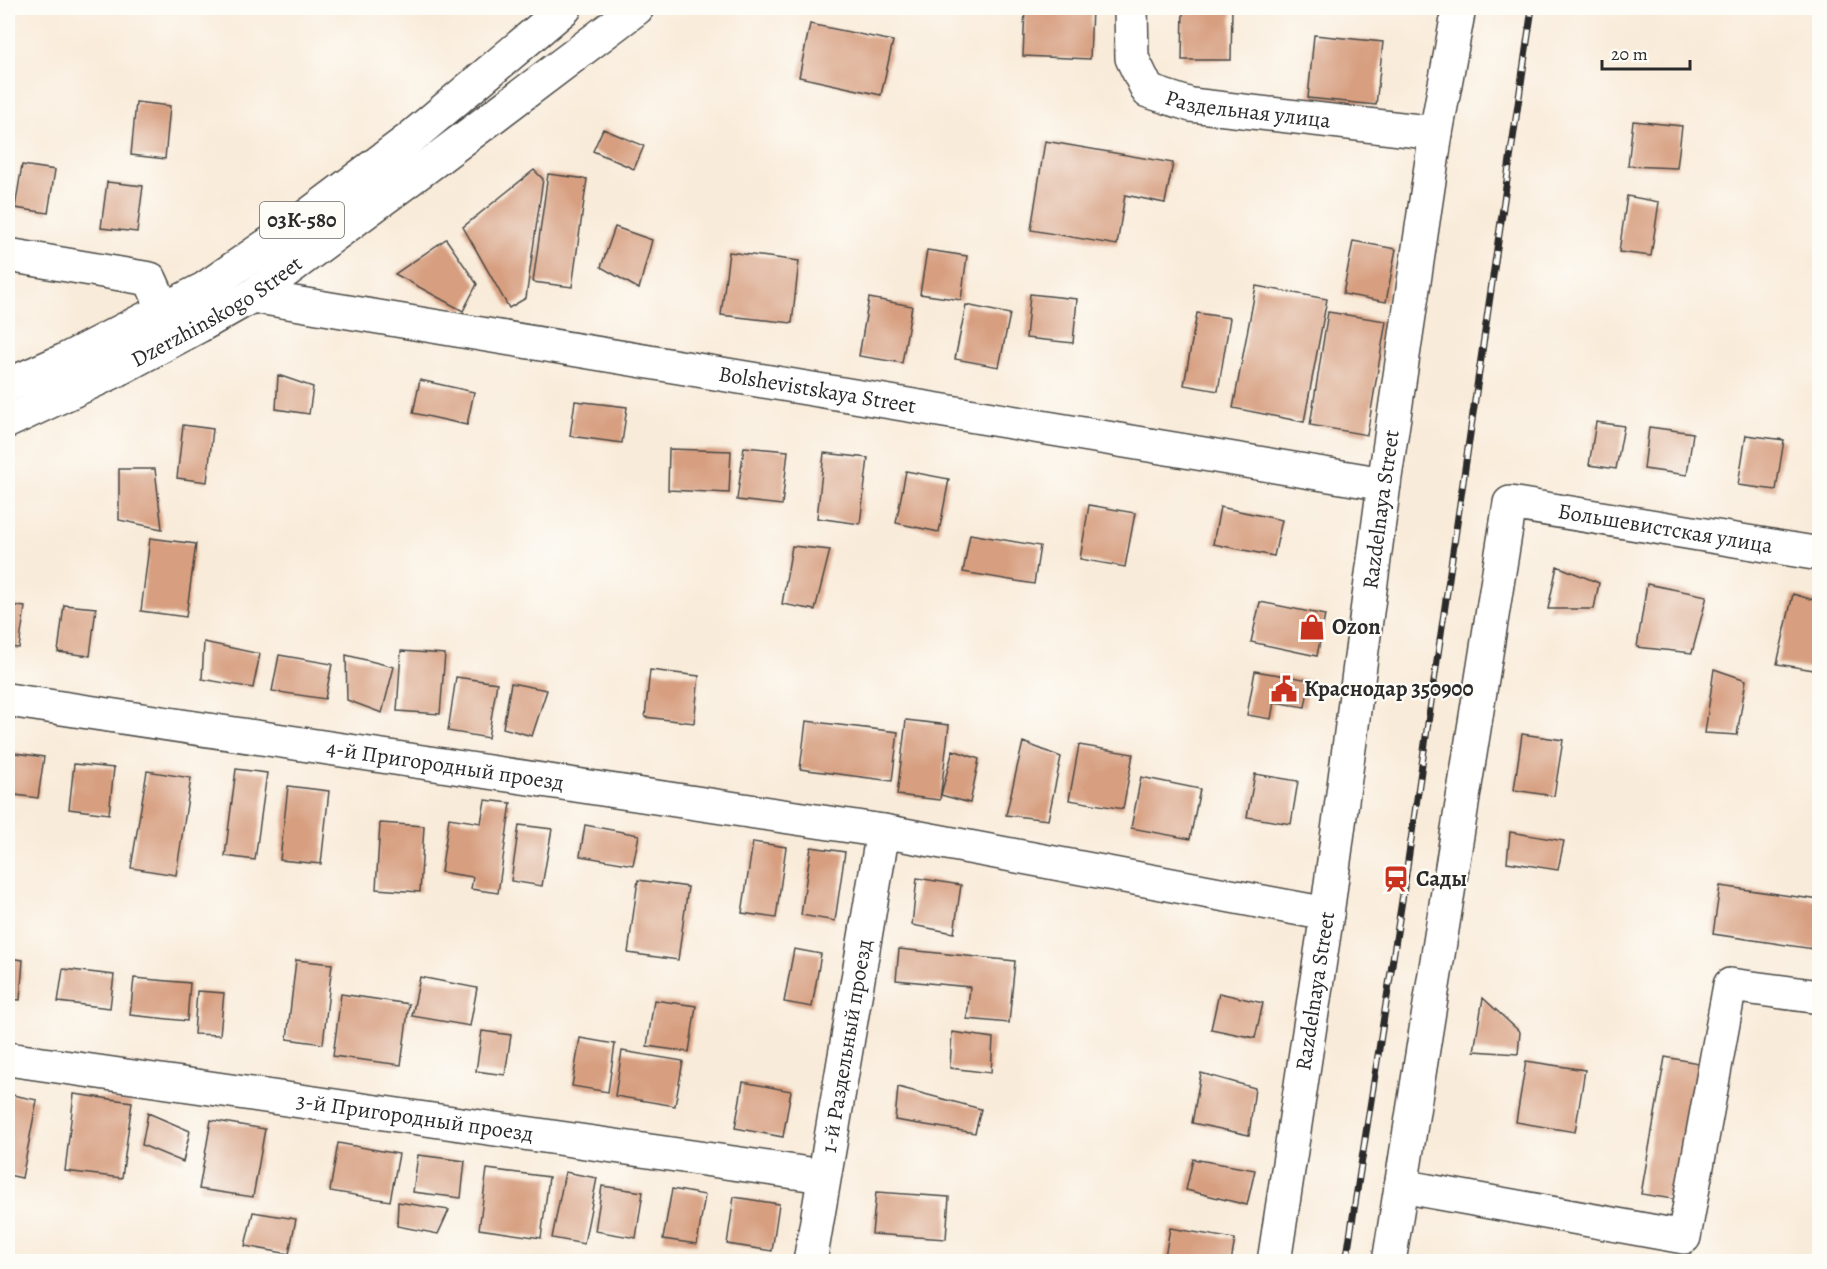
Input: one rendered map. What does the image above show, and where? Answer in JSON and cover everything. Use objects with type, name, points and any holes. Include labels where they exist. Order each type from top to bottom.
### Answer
[{"type":"street","name":"Dzerzhinskogo Street","points":[[8,386],[65,360],[204,289],[282,235],[398,148],[566,8]]},
{"type":"street","name":"Раздельная улица","points":[[1131,8],[1132,58],[1148,91],[1191,105],[1436,133]]},
{"type":"street","name":"Razdelnaya Street","points":[[1274,1262],[1327,914],[1384,484],[1436,133],[1460,8]]},
{"type":"street","name":"Dzerzhinskogo Street","points":[[8,421],[113,372],[252,296],[624,16]]},
{"type":"street","points":[[8,255],[150,279],[164,310]]},
{"type":"street","name":"Bolshevistskaya Street","points":[[252,296],[1384,484]]},
{"type":"street","name":"Большевистская улица","points":[[1401,1186],[1510,503],[1820,554]]},
{"type":"street","name":"4-й Пригородный проезд","points":[[8,700],[883,831],[1327,914]]},
{"type":"street","name":"1-й Раздельный проезд","points":[[810,1262],[883,831]]},
{"type":"street","points":[[1389,1262],[1401,1186],[1684,1237],[1730,985],[1820,997]]},
{"type":"street","name":"3-й Пригородный проезд","points":[[8,1059],[824,1176]]},
{"type":"building","points":[[1025,8],[1092,8],[1090,59],[1023,56]]},
{"type":"building","points":[[1183,8],[1232,8],[1231,60],[1182,60]]},
{"type":"building","points":[[810,24],[893,41],[881,95],[799,77]]},
{"type":"building","points":[[1314,35],[1383,42],[1376,105],[1308,98]]},
{"type":"building","points":[[136,102],[170,106],[165,159],[131,155]]},
{"type":"building","points":[[1633,121],[1682,126],[1677,168],[1628,166]]},
{"type":"building","points":[[603,129],[644,146],[634,169],[593,151]]},
{"type":"building","points":[[1045,141],[1173,163],[1165,203],[1125,195],[1117,245],[1031,230]]},
{"type":"building","points":[[22,165],[55,170],[48,213],[15,208]]},
{"type":"building","points":[[534,170],[543,179],[526,298],[509,308],[463,227]]},
{"type":"building","points":[[548,174],[587,179],[572,287],[533,282]]},
{"type":"building","points":[[107,182],[143,186],[137,232],[101,228]]},
{"type":"building","points":[[1627,196],[1659,202],[1651,256],[1619,252]]},
{"type":"building","points":[[615,227],[652,240],[639,289],[601,267]]},
{"type":"building","points":[[446,239],[477,284],[463,311],[395,274]]},
{"type":"building","points":[[1353,241],[1396,249],[1386,302],[1343,294]]},
{"type":"building","points":[[927,250],[967,256],[961,300],[920,294]]},
{"type":"building","points":[[729,252],[799,261],[792,323],[721,315]]},
{"type":"building","points":[[1256,286],[1327,299],[1304,422],[1233,408]]},
{"type":"building","points":[[1030,294],[1077,299],[1073,343],[1026,338]]},
{"type":"building","points":[[869,298],[912,306],[902,363],[859,356]]},
{"type":"building","points":[[966,305],[1010,314],[999,367],[955,359]]},
{"type":"building","points":[[1328,312],[1386,321],[1367,435],[1310,425]]},
{"type":"building","points":[[1197,313],[1230,318],[1218,391],[1184,385]]},
{"type":"building","points":[[278,375],[313,387],[309,414],[276,409]]},
{"type":"building","points":[[420,380],[474,392],[467,425],[413,413]]},
{"type":"building","points":[[575,401],[627,407],[622,443],[570,436]]},
{"type":"building","points":[[1596,422],[1624,426],[1616,469],[1589,465]]},
{"type":"building","points":[[183,425],[213,429],[207,482],[177,478]]},
{"type":"building","points":[[1649,427],[1693,433],[1687,475],[1644,469]]},
{"type":"building","points":[[1746,435],[1784,440],[1776,490],[1738,485]]},
{"type":"building","points":[[744,447],[788,451],[782,505],[737,500]]},
{"type":"building","points":[[669,449],[731,451],[729,493],[668,490]]},
{"type":"building","points":[[824,453],[868,458],[860,524],[817,518]]},
{"type":"building","points":[[119,469],[155,469],[162,529],[119,520]]},
{"type":"building","points":[[906,471],[949,479],[939,532],[896,523]]},
{"type":"building","points":[[1089,505],[1135,513],[1125,567],[1080,559]]},
{"type":"building","points":[[1220,507],[1282,520],[1274,556],[1213,544]]},
{"type":"building","points":[[970,534],[1040,546],[1034,584],[963,572]]},
{"type":"building","points":[[150,538],[196,544],[186,617],[141,611]]},
{"type":"building","points":[[792,546],[830,550],[815,610],[782,604]]},
{"type":"building","points":[[1557,566],[1599,583],[1594,609],[1548,609]]},
{"type":"building","points":[[1647,584],[1707,596],[1692,653],[1637,647]]},
{"type":"building","points":[[1793,594],[1820,602],[1820,671],[1777,664]]},
{"type":"building","points":[[1260,602],[1325,615],[1317,656],[1251,642]]},
{"type":"building","points":[[8,605],[25,607],[19,648],[8,647]]},
{"type":"building","points":[[64,605],[96,608],[90,656],[58,652]]},
{"type":"building","points":[[204,642],[260,654],[253,688],[202,679]]},
{"type":"building","points":[[401,651],[445,654],[440,714],[397,711]]},
{"type":"building","points":[[279,655],[332,664],[325,699],[272,691]]},
{"type":"building","points":[[346,655],[394,667],[382,713],[347,700]]},
{"type":"building","points":[[1714,669],[1746,680],[1737,735],[1705,733]]},
{"type":"building","points":[[650,670],[699,676],[694,723],[645,717]]},
{"type":"building","points":[[1255,671],[1310,680],[1305,707],[1274,702],[1271,719],[1247,715]]},
{"type":"building","points":[[456,677],[497,683],[488,738],[448,731]]},
{"type":"building","points":[[511,683],[547,690],[532,736],[503,728]]},
{"type":"building","points":[[906,720],[949,725],[940,800],[897,795]]},
{"type":"building","points":[[806,721],[898,732],[892,781],[800,769]]},
{"type":"building","points":[[1522,734],[1563,740],[1554,796],[1514,790]]},
{"type":"building","points":[[1023,742],[1061,757],[1048,820],[1006,815]]},
{"type":"building","points":[[1079,745],[1133,754],[1123,809],[1069,800]]},
{"type":"building","points":[[953,750],[979,759],[970,803],[941,795]]},
{"type":"building","points":[[8,752],[44,757],[38,798],[8,794]]},
{"type":"building","points":[[74,764],[114,768],[109,814],[69,809]]},
{"type":"building","points":[[236,769],[267,773],[255,860],[225,856]]},
{"type":"building","points":[[147,771],[191,778],[176,875],[131,868]]},
{"type":"building","points":[[1255,774],[1298,781],[1291,824],[1247,817]]},
{"type":"building","points":[[1141,777],[1200,789],[1190,839],[1131,828]]},
{"type":"building","points":[[288,786],[329,791],[321,864],[280,860]]},
{"type":"building","points":[[485,800],[511,803],[498,893],[471,889],[473,877],[441,872],[449,818],[481,823]]},
{"type":"building","points":[[380,823],[424,826],[420,892],[376,889]]},
{"type":"building","points":[[519,825],[552,829],[542,886],[511,881]]},
{"type":"building","points":[[585,825],[639,835],[633,865],[580,856]]},
{"type":"building","points":[[1510,832],[1564,841],[1558,870],[1507,862]]},
{"type":"building","points":[[753,842],[786,847],[776,918],[742,913]]},
{"type":"building","points":[[811,847],[845,852],[835,921],[801,915]]},
{"type":"building","points":[[917,878],[961,885],[954,933],[912,925]]},
{"type":"building","points":[[638,880],[688,887],[678,960],[628,953]]},
{"type":"building","points":[[1720,886],[1820,900],[1820,950],[1713,934]]},
{"type":"building","points":[[794,949],[821,954],[812,1007],[784,1002]]},
{"type":"building","points":[[899,949],[1015,961],[1009,1023],[967,1019],[970,987],[896,980]]},
{"type":"building","points":[[8,958],[23,960],[20,1000],[8,999]]},
{"type":"building","points":[[296,960],[332,964],[323,1044],[287,1039]]},
{"type":"building","points":[[63,969],[114,975],[110,1008],[58,1002]]},
{"type":"building","points":[[420,977],[477,988],[470,1026],[412,1016]]},
{"type":"building","points":[[134,978],[190,983],[187,1021],[130,1015]]},
{"type":"building","points":[[197,991],[224,993],[220,1035],[194,1034]]},
{"type":"building","points":[[1219,993],[1263,1003],[1255,1038],[1211,1029]]},
{"type":"building","points":[[341,994],[409,1004],[401,1065],[333,1056]]},
{"type":"building","points":[[1483,998],[1520,1032],[1518,1054],[1474,1051]]},
{"type":"building","points":[[654,1000],[696,1006],[689,1052],[647,1046]]},
{"type":"building","points":[[482,1031],[511,1035],[505,1075],[476,1071]]},
{"type":"building","points":[[952,1032],[993,1038],[991,1073],[950,1068]]},
{"type":"building","points":[[580,1038],[615,1044],[608,1092],[572,1086]]},
{"type":"building","points":[[622,1051],[683,1061],[675,1106],[615,1096]]},
{"type":"building","points":[[1665,1057],[1710,1065],[1685,1201],[1641,1194]]},
{"type":"building","points":[[1526,1061],[1585,1070],[1575,1132],[1516,1122]]},
{"type":"building","points":[[1201,1073],[1255,1088],[1249,1135],[1192,1123]]},
{"type":"building","points":[[743,1082],[791,1091],[783,1137],[735,1128]]},
{"type":"building","points":[[898,1087],[981,1109],[975,1133],[895,1120]]},
{"type":"building","points":[[8,1094],[37,1100],[22,1178],[8,1175]]},
{"type":"building","points":[[74,1094],[132,1102],[122,1178],[65,1171]]},
{"type":"building","points":[[148,1113],[190,1131],[183,1162],[142,1145]]},
{"type":"building","points":[[211,1120],[265,1129],[253,1197],[199,1189]]},
{"type":"building","points":[[338,1143],[399,1154],[390,1201],[330,1191]]},
{"type":"building","points":[[418,1155],[465,1161],[461,1198],[413,1192]]},
{"type":"building","points":[[1193,1159],[1255,1170],[1247,1205],[1186,1190]]},
{"type":"building","points":[[487,1169],[549,1177],[541,1238],[479,1229]]},
{"type":"building","points":[[565,1172],[597,1178],[584,1244],[552,1238]]},
{"type":"building","points":[[602,1186],[643,1192],[636,1238],[595,1231]]},
{"type":"building","points":[[672,1189],[705,1195],[697,1244],[663,1239]]},
{"type":"building","points":[[876,1192],[949,1197],[946,1239],[872,1234]]},
{"type":"building","points":[[734,1197],[779,1204],[772,1251],[727,1244]]},
{"type":"building","points":[[398,1202],[449,1210],[438,1234],[397,1226]]},
{"type":"building","points":[[253,1212],[296,1219],[289,1254],[245,1246]]},
{"type":"building","points":[[1170,1228],[1235,1239],[1231,1262],[1164,1262]]},
{"type":"railway","points":[[1346,1262],[1405,881],[1532,8]]},
{"type":"place","name":"Ozon","points":[[1312,627]]},
{"type":"place","name":"Краснодар 350900","points":[[1284,689]]},
{"type":"place","name":"Сады","points":[[1396,879]]}]
